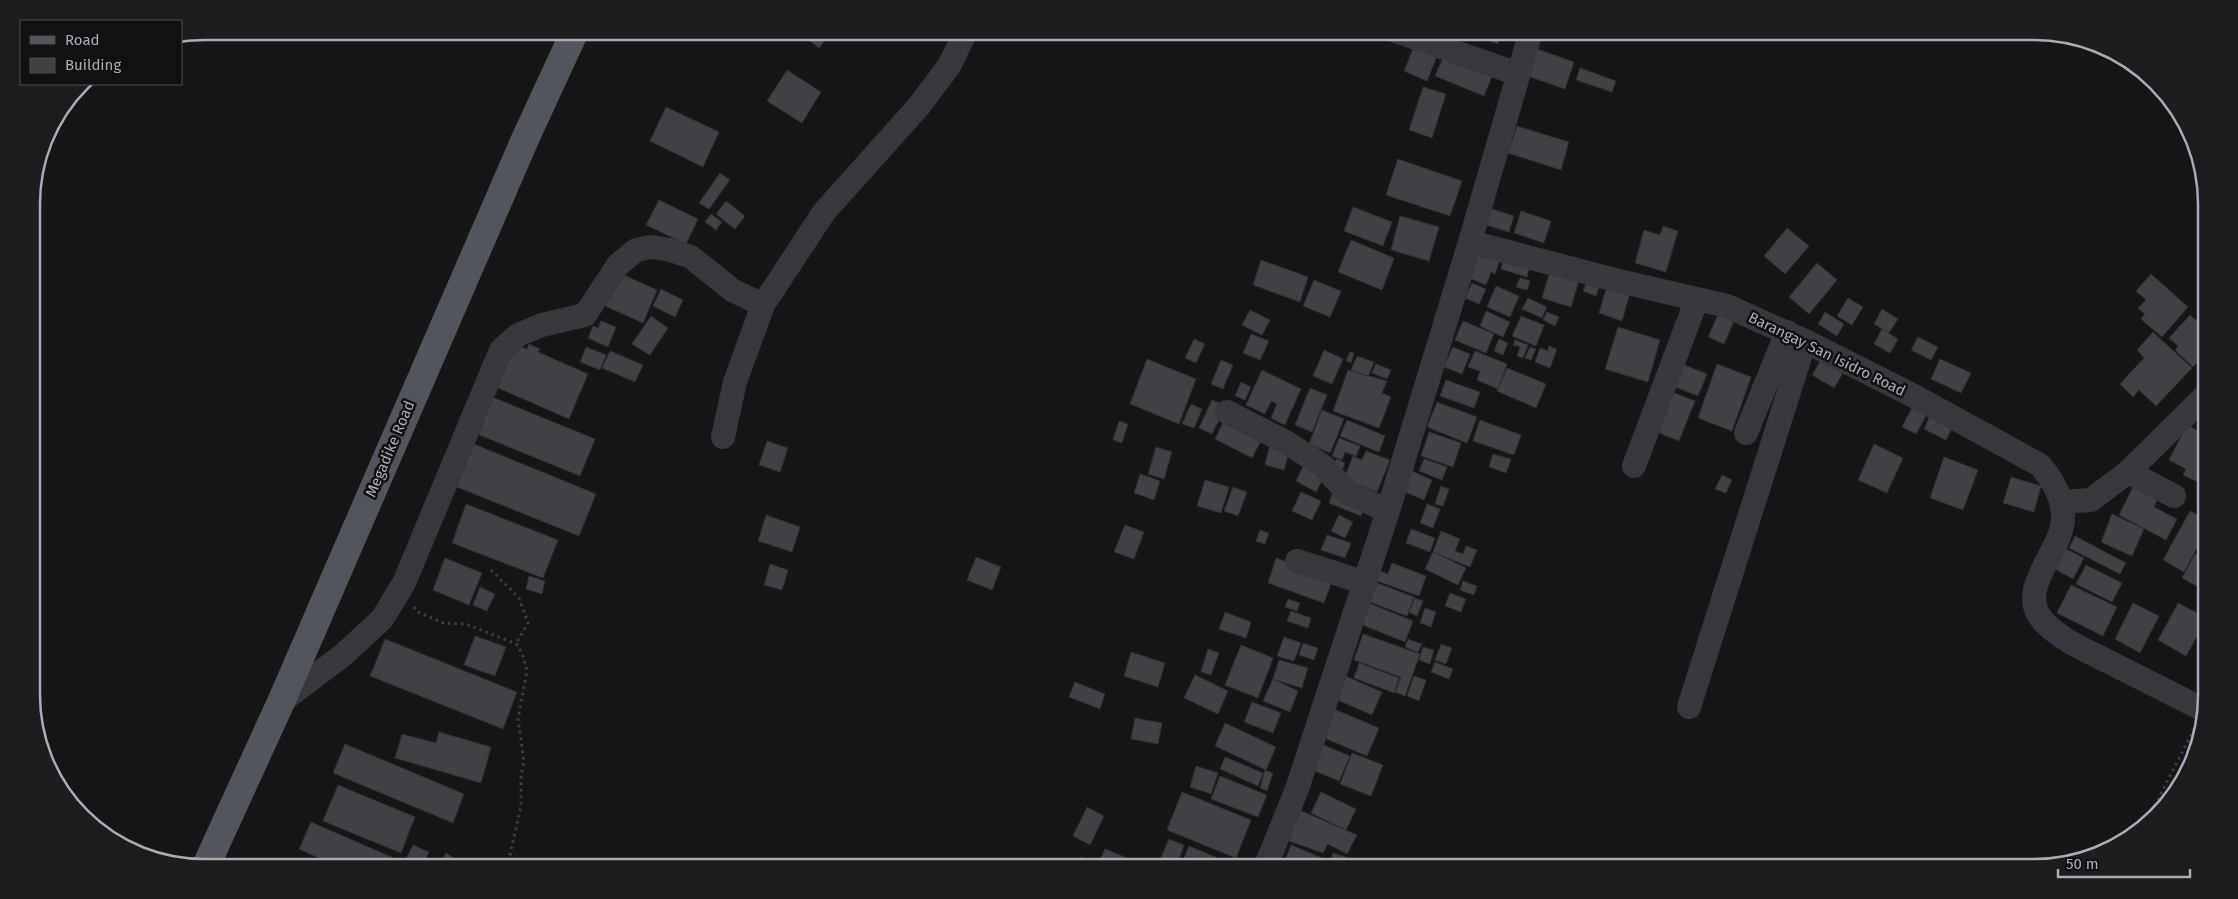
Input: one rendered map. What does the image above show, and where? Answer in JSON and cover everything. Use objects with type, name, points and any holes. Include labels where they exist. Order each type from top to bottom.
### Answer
[{"type":"main road","name":"Megadike Road","points":[[210,859],[281,702],[496,206],[571,40]]},
{"type":"street","points":[[723,437],[735,382],[764,304],[824,212],[919,106],[944,73],[961,40]]},
{"type":"street","points":[[1422,40],[1518,74]]},
{"type":"street","points":[[1268,859],[1296,789],[1388,511],[1470,242],[1528,40]]},
{"type":"street","name":"Barangay San Isidro Road","points":[[1470,242],[1727,306],[1796,336],[1914,396],[2040,465],[2054,481],[2062,502],[2063,520],[2058,542],[2037,579],[2034,597],[2038,614],[2044,622],[2071,643],[2197,707]]},
{"type":"street","points":[[281,702],[367,634],[382,619],[404,583],[473,413],[501,350],[510,341],[542,325],[585,315],[618,265],[636,250],[651,247],[670,250],[691,257],[732,290],[764,304]]},
{"type":"street","points":[[1634,466],[1697,299]]},
{"type":"street","points":[[1746,433],[1796,336]]},
{"type":"street","points":[[1688,707],[1796,336]]},
{"type":"street","points":[[2062,502],[2091,500],[2128,472],[2198,403]]},
{"type":"street","points":[[1226,412],[1286,442],[1323,466],[1348,493],[1388,511]]},
{"type":"street","points":[[2128,472],[2174,496]]},
{"type":"street","points":[[1297,561],[1363,582]]},
{"type":"path","points":[[492,570],[519,598],[528,623],[516,644]]},
{"type":"path","points":[[404,583],[416,610],[443,623],[466,624],[516,644],[522,653],[527,671],[518,719],[524,761],[521,777],[521,806],[509,859]]},
{"type":"path","points":[[2155,805],[2195,728]]},
{"type":"building","points":[[809,40],[825,40],[819,48]]},
{"type":"building","points":[[1486,40],[1499,40],[1498,44]]},
{"type":"building","points":[[1414,46],[1437,56],[1427,81],[1404,71]]},
{"type":"building","points":[[1531,47],[1574,62],[1565,89],[1522,74]]},
{"type":"building","points":[[1444,56],[1492,76],[1484,96],[1435,76]]},
{"type":"building","points":[[1580,68],[1616,81],[1612,92],[1576,80]]},
{"type":"building","points":[[787,70],[821,92],[802,123],[767,101]]},
{"type":"building","points":[[1423,87],[1446,94],[1432,138],[1409,130]]},
{"type":"building","points":[[666,107],[719,132],[703,167],[650,141]]},
{"type":"building","points":[[1517,126],[1569,142],[1561,170],[1508,153]]},
{"type":"building","points":[[1398,159],[1462,181],[1450,216],[1386,195]]},
{"type":"building","points":[[720,173],[730,180],[709,209],[699,203]]},
{"type":"building","points":[[659,200],[698,219],[686,244],[646,225]]},
{"type":"building","points":[[726,201],[745,216],[735,229],[716,214]]},
{"type":"building","points":[[1353,207],[1392,222],[1383,246],[1344,231]]},
{"type":"building","points":[[1492,209],[1514,216],[1509,232],[1486,225]]},
{"type":"building","points":[[1521,211],[1551,221],[1544,243],[1514,233]]},
{"type":"building","points":[[711,214],[722,222],[716,230],[705,222]]},
{"type":"building","points":[[1400,216],[1439,227],[1429,261],[1391,250]]},
{"type":"building","points":[[1663,226],[1678,231],[1666,272],[1635,263],[1644,230],[1660,235]]},
{"type":"building","points":[[1787,228],[1809,246],[1785,274],[1764,256]]},
{"type":"building","points":[[1351,240],[1394,258],[1382,290],[1338,272]]},
{"type":"building","points":[[1481,246],[1502,254],[1495,274],[1491,272],[1486,285],[1469,278]]},
{"type":"building","points":[[1504,258],[1530,266],[1527,277],[1501,269]]},
{"type":"building","points":[[1261,260],[1308,277],[1300,302],[1253,285]]},
{"type":"building","points":[[1817,263],[1837,280],[1809,314],[1789,297]]},
{"type":"building","points":[[1550,271],[1579,280],[1571,307],[1542,298]]},
{"type":"building","points":[[619,273],[657,290],[643,323],[605,306]]},
{"type":"building","points":[[2151,274],[2188,307],[2162,337],[2141,319],[2145,314],[2138,308],[2146,300],[2136,291]]},
{"type":"building","points":[[1520,278],[1530,281],[1527,290],[1516,287]]},
{"type":"building","points":[[1588,279],[1600,284],[1596,296],[1583,291]]},
{"type":"building","points":[[1314,280],[1341,291],[1330,317],[1303,306]]},
{"type":"building","points":[[1472,283],[1486,289],[1479,304],[1465,298]]},
{"type":"building","points":[[1496,286],[1519,296],[1510,317],[1487,307]]},
{"type":"building","points":[[1607,286],[1630,293],[1622,321],[1599,313]]},
{"type":"building","points":[[661,289],[683,300],[675,317],[653,306]]},
{"type":"building","points":[[1528,298],[1547,307],[1542,318],[1522,309]]},
{"type":"building","points":[[1848,298],[1863,307],[1852,325],[1837,316]]},
{"type":"building","points":[[1882,309],[1898,319],[1889,333],[1874,324]]},
{"type":"building","points":[[1250,310],[1270,320],[1262,335],[1242,325]]},
{"type":"building","points":[[1486,311],[1510,322],[1503,337],[1480,326]]},
{"type":"building","points":[[1547,312],[1559,317],[1555,326],[1543,320]]},
{"type":"building","points":[[1825,312],[1844,324],[1837,336],[1818,324]]},
{"type":"building","points":[[1718,315],[1734,321],[1724,344],[1708,337]]},
{"type":"building","points":[[2190,315],[2198,322],[2198,362],[2193,367],[2175,350],[2178,346],[2169,338]]},
{"type":"building","points":[[651,316],[668,328],[650,355],[632,344]]},
{"type":"building","points":[[1521,316],[1544,325],[1536,346],[1512,336]]},
{"type":"building","points":[[601,321],[616,327],[608,347],[588,338],[593,326],[598,328]]},
{"type":"building","points":[[1463,321],[1494,334],[1486,353],[1455,340]]},
{"type":"building","points":[[1618,327],[1660,340],[1648,382],[1605,369]]},
{"type":"building","points":[[1882,329],[1898,339],[1890,353],[1874,344]]},
{"type":"building","points":[[2153,332],[2192,368],[2156,406],[2139,390],[2133,397],[2120,384],[2144,358],[2137,350]]},
{"type":"building","points":[[1251,334],[1269,341],[1260,360],[1243,353]]},
{"type":"building","points":[[1918,337],[1938,347],[1931,360],[1911,350]]},
{"type":"building","points":[[1194,339],[1205,344],[1196,363],[1185,358]]},
{"type":"building","points":[[1499,339],[1508,343],[1503,355],[1494,351]]},
{"type":"building","points":[[1515,340],[1528,345],[1523,358],[1517,356],[1520,347],[1513,345]]},
{"type":"building","points":[[529,344],[540,349],[538,352],[588,374],[569,419],[496,387],[511,353],[514,354],[518,346],[527,349]]},
{"type":"building","points":[[1549,346],[1557,349],[1550,368],[1535,362],[1540,348],[1548,351]]},
{"type":"building","points":[[586,347],[606,355],[600,370],[580,362]]},
{"type":"building","points":[[1453,347],[1470,354],[1462,374],[1444,367]]},
{"type":"building","points":[[1530,347],[1536,349],[1531,360],[1525,358]]},
{"type":"building","points":[[1324,350],[1343,359],[1332,384],[1313,376]]},
{"type":"building","points":[[610,351],[643,365],[635,382],[602,368]]},
{"type":"building","points":[[1475,351],[1507,364],[1498,389],[1477,380],[1480,371],[1468,367]]},
{"type":"building","points":[[1350,352],[1354,353],[1351,363],[1346,361]]},
{"type":"building","points":[[1357,356],[1374,362],[1368,377],[1351,370]]},
{"type":"building","points":[[1147,359],[1196,379],[1179,424],[1130,404]]},
{"type":"building","points":[[1940,359],[1971,373],[1961,393],[1931,379]]},
{"type":"building","points":[[1221,360],[1233,365],[1223,389],[1211,384]]},
{"type":"building","points":[[1821,360],[1843,373],[1834,388],[1812,375]]},
{"type":"building","points":[[1674,361],[1707,374],[1698,396],[1665,383]]},
{"type":"building","points":[[1376,364],[1391,370],[1387,379],[1372,373]]},
{"type":"building","points":[[1717,364],[1751,377],[1732,431],[1698,418]]},
{"type":"building","points":[[1507,368],[1546,384],[1536,408],[1497,391]]},
{"type":"building","points":[[1262,370],[1301,389],[1285,425],[1271,418],[1277,404],[1271,401],[1265,414],[1246,405]]},
{"type":"building","points":[[1348,370],[1387,381],[1382,393],[1391,397],[1379,428],[1333,411]]},
{"type":"building","points":[[1446,380],[1480,392],[1474,408],[1440,396]]},
{"type":"building","points":[[1241,382],[1251,387],[1245,400],[1235,396]]},
{"type":"building","points":[[1310,388],[1327,395],[1312,432],[1295,425]]},
{"type":"building","points":[[1667,390],[1695,401],[1679,441],[1652,430]]},
{"type":"building","points":[[492,397],[595,439],[580,476],[477,434]]},
{"type":"building","points":[[1212,400],[1226,406],[1212,434],[1199,428]]},
{"type":"building","points":[[1437,402],[1477,417],[1467,443],[1427,427]]},
{"type":"building","points":[[1191,404],[1202,409],[1194,428],[1182,424]]},
{"type":"building","points":[[1914,404],[1928,412],[1916,434],[1902,427]]},
{"type":"building","points":[[1322,410],[1344,419],[1330,453],[1309,444]]},
{"type":"building","points":[[1227,414],[1265,433],[1252,458],[1215,439]]},
{"type":"building","points":[[1930,416],[1952,428],[1946,440],[1924,429]]},
{"type":"building","points":[[1347,420],[1385,436],[1379,452],[1340,436]]},
{"type":"building","points":[[1480,420],[1521,435],[1514,455],[1473,441]]},
{"type":"building","points":[[1119,421],[1128,424],[1122,443],[1113,440]]},
{"type":"building","points":[[2187,425],[2198,431],[2198,482],[2183,475],[2186,469],[2169,460]]},
{"type":"building","points":[[1429,432],[1461,443],[1453,467],[1421,456]]},
{"type":"building","points":[[1339,438],[1360,446],[1356,456],[1345,452],[1342,460],[1332,456]]},
{"type":"building","points":[[767,441],[788,448],[780,472],[759,465]]},
{"type":"building","points":[[474,444],[596,494],[579,536],[457,487]]},
{"type":"building","points":[[1270,444],[1290,449],[1284,470],[1265,465]]},
{"type":"building","points":[[1874,444],[1903,458],[1887,493],[1858,480]]},
{"type":"building","points":[[1156,447],[1172,452],[1164,479],[1148,474]]},
{"type":"building","points":[[1366,451],[1390,460],[1377,492],[1344,479],[1353,456],[1362,460]]},
{"type":"building","points":[[1493,454],[1511,459],[1506,473],[1489,467]]},
{"type":"building","points":[[1944,457],[1978,470],[1963,510],[1930,498]]},
{"type":"building","points":[[1336,459],[1345,463],[1342,470],[1334,467]]},
{"type":"building","points":[[1424,459],[1447,467],[1442,480],[1419,471]]},
{"type":"building","points":[[1304,464],[1325,475],[1316,492],[1296,481]]},
{"type":"building","points":[[1407,469],[1432,480],[1424,500],[1398,489]]},
{"type":"building","points":[[1140,474],[1160,481],[1154,500],[1134,493]]},
{"type":"building","points":[[1722,475],[1732,480],[1726,493],[1715,489]]},
{"type":"building","points":[[2011,477],[2041,486],[2034,512],[2003,503]]},
{"type":"building","points":[[1205,480],[1229,487],[1221,513],[1197,506]]},
{"type":"building","points":[[2136,481],[2160,493],[2154,507],[2177,519],[2166,540],[2119,515]]},
{"type":"building","points":[[1441,486],[1449,489],[1443,506],[1435,504]]},
{"type":"building","points":[[1233,487],[1247,492],[1238,516],[1224,511]]},
{"type":"building","points":[[1301,492],[1321,501],[1312,520],[1292,511]]},
{"type":"building","points":[[1333,492],[1365,505],[1361,516],[1329,503]]},
{"type":"building","points":[[466,504],[558,540],[543,578],[452,543]]},
{"type":"building","points":[[1427,504],[1440,509],[1433,528],[1420,523]]},
{"type":"building","points":[[2190,511],[2198,515],[2198,546],[2184,572],[2163,560]]},
{"type":"building","points":[[2112,514],[2144,529],[2132,556],[2101,542]]},
{"type":"building","points":[[766,515],[800,527],[792,552],[758,541]]},
{"type":"building","points":[[1339,515],[1353,522],[1345,538],[1331,531]]},
{"type":"building","points":[[1125,525],[1144,532],[1134,559],[1114,552]]},
{"type":"building","points":[[1411,529],[1435,538],[1430,552],[1406,543]]},
{"type":"building","points":[[1260,530],[1269,533],[1265,544],[1256,541]]},
{"type":"building","points":[[1441,531],[1460,539],[1455,551],[1463,554],[1466,546],[1477,550],[1470,567],[1433,552]]},
{"type":"building","points":[[1327,535],[1351,543],[1345,558],[1321,550]]},
{"type":"building","points":[[2075,536],[2126,563],[2120,574],[2069,548]]},
{"type":"building","points":[[2066,549],[2084,558],[2073,579],[2055,569]]},
{"type":"building","points":[[1433,552],[1466,568],[1458,585],[1425,569]]},
{"type":"building","points":[[2195,554],[2198,556],[2198,587],[2182,578]]},
{"type":"building","points":[[976,557],[1001,567],[992,590],[967,580]]},
{"type":"building","points":[[445,558],[482,573],[469,605],[433,590]]},
{"type":"building","points":[[1276,558],[1333,578],[1324,603],[1268,583]]},
{"type":"building","points":[[1392,563],[1426,576],[1419,596],[1366,577],[1369,567],[1388,574]]},
{"type":"building","points":[[770,564],[788,570],[782,590],[764,585]]},
{"type":"building","points":[[2086,565],[2122,583],[2112,602],[2076,584]]},
{"type":"building","points":[[529,576],[545,581],[542,594],[526,589]]},
{"type":"building","points":[[1463,581],[1477,586],[1474,595],[1460,590]]},
{"type":"building","points":[[1377,583],[1414,597],[1407,616],[1370,602]]},
{"type":"building","points":[[2071,585],[2117,607],[2103,636],[2057,613]]},
{"type":"building","points":[[480,587],[495,594],[487,611],[473,605]]},
{"type":"building","points":[[1450,593],[1466,599],[1461,612],[1445,606]]},
{"type":"building","points":[[1415,598],[1423,601],[1417,616],[1409,612]]},
{"type":"building","points":[[1288,599],[1300,603],[1297,611],[1285,607]]},
{"type":"building","points":[[1368,603],[1413,621],[1405,642],[1360,624]]},
{"type":"building","points":[[2133,603],[2159,616],[2140,653],[2115,639]]},
{"type":"building","points":[[2178,603],[2198,613],[2198,634],[2186,656],[2158,640]]},
{"type":"building","points":[[1425,608],[1436,612],[1431,627],[1420,623]]},
{"type":"building","points":[[1291,611],[1311,618],[1308,628],[1287,621]]},
{"type":"building","points":[[1225,612],[1251,622],[1246,638],[1219,629]]},
{"type":"building","points":[[1363,634],[1420,654],[1405,696],[1395,692],[1401,677],[1354,660]]},
{"type":"building","points":[[475,636],[506,647],[495,676],[464,665]]},
{"type":"building","points":[[1284,637],[1301,643],[1294,661],[1277,656]]},
{"type":"building","points":[[385,639],[517,692],[503,729],[370,676]]},
{"type":"building","points":[[1408,639],[1422,644],[1418,652],[1405,647]]},
{"type":"building","points":[[1303,643],[1318,648],[1314,660],[1299,655]]},
{"type":"building","points":[[1441,644],[1452,648],[1446,664],[1435,660]]},
{"type":"building","points":[[1241,645],[1273,658],[1258,698],[1225,685]]},
{"type":"building","points":[[1423,647],[1434,650],[1430,664],[1419,660]]},
{"type":"building","points":[[1208,649],[1219,653],[1211,675],[1201,672]]},
{"type":"building","points":[[1131,652],[1165,663],[1158,687],[1124,676]]},
{"type":"building","points":[[1279,660],[1308,668],[1302,688],[1273,679]]},
{"type":"building","points":[[1435,662],[1453,669],[1449,679],[1431,672]]},
{"type":"building","points":[[1359,663],[1399,678],[1394,693],[1354,678]]},
{"type":"building","points":[[1195,675],[1228,691],[1218,714],[1184,698]]},
{"type":"building","points":[[1343,675],[1382,692],[1372,715],[1333,698]]},
{"type":"building","points":[[1414,676],[1426,680],[1419,701],[1407,696]]},
{"type":"building","points":[[1273,679],[1298,691],[1290,712],[1263,701]]},
{"type":"building","points":[[1075,682],[1105,694],[1100,709],[1069,697]]},
{"type":"building","points":[[1252,702],[1281,713],[1273,733],[1244,722]]},
{"type":"building","points":[[1329,707],[1379,728],[1367,756],[1317,735]]},
{"type":"building","points":[[1135,718],[1162,723],[1158,744],[1131,739]]},
{"type":"building","points":[[1225,723],[1276,747],[1266,770],[1215,746]]},
{"type":"building","points":[[439,732],[491,747],[481,783],[395,758],[402,734],[436,743]]},
{"type":"building","points":[[345,744],[464,794],[453,823],[333,773]]},
{"type":"building","points":[[1321,744],[1350,756],[1339,781],[1310,769]]},
{"type":"building","points":[[1352,753],[1383,765],[1371,796],[1340,784]]},
{"type":"building","points":[[1225,757],[1263,773],[1258,786],[1220,769]]},
{"type":"building","points":[[1196,766],[1218,773],[1211,794],[1190,787]]},
{"type":"building","points":[[1265,770],[1273,773],[1267,791],[1260,788]]},
{"type":"building","points":[[1220,776],[1267,795],[1258,817],[1211,799]]},
{"type":"building","points":[[338,785],[415,817],[401,853],[323,821]]},
{"type":"building","points":[[1182,792],[1251,820],[1236,858],[1167,830]]},
{"type":"building","points":[[1321,792],[1356,809],[1346,830],[1311,813]]},
{"type":"building","points":[[1087,807],[1104,816],[1090,845],[1073,836]]},
{"type":"building","points":[[1299,810],[1357,835],[1347,854],[1328,844],[1323,853],[1289,841]]},
{"type":"building","points":[[311,822],[396,859],[321,859],[299,849]]},
{"type":"building","points":[[1169,839],[1184,845],[1179,859],[1161,859]]},
{"type":"building","points":[[413,845],[429,852],[426,859],[406,859]]},
{"type":"building","points":[[1291,845],[1325,859],[1286,859]]},
{"type":"building","points":[[1189,846],[1220,859],[1184,859]]},
{"type":"building","points":[[1105,849],[1129,859],[1100,859]]},
{"type":"building","points":[[446,853],[455,859],[442,859]]},
{"type":"building","points":[[1333,853],[1352,859],[1331,859]]}]
